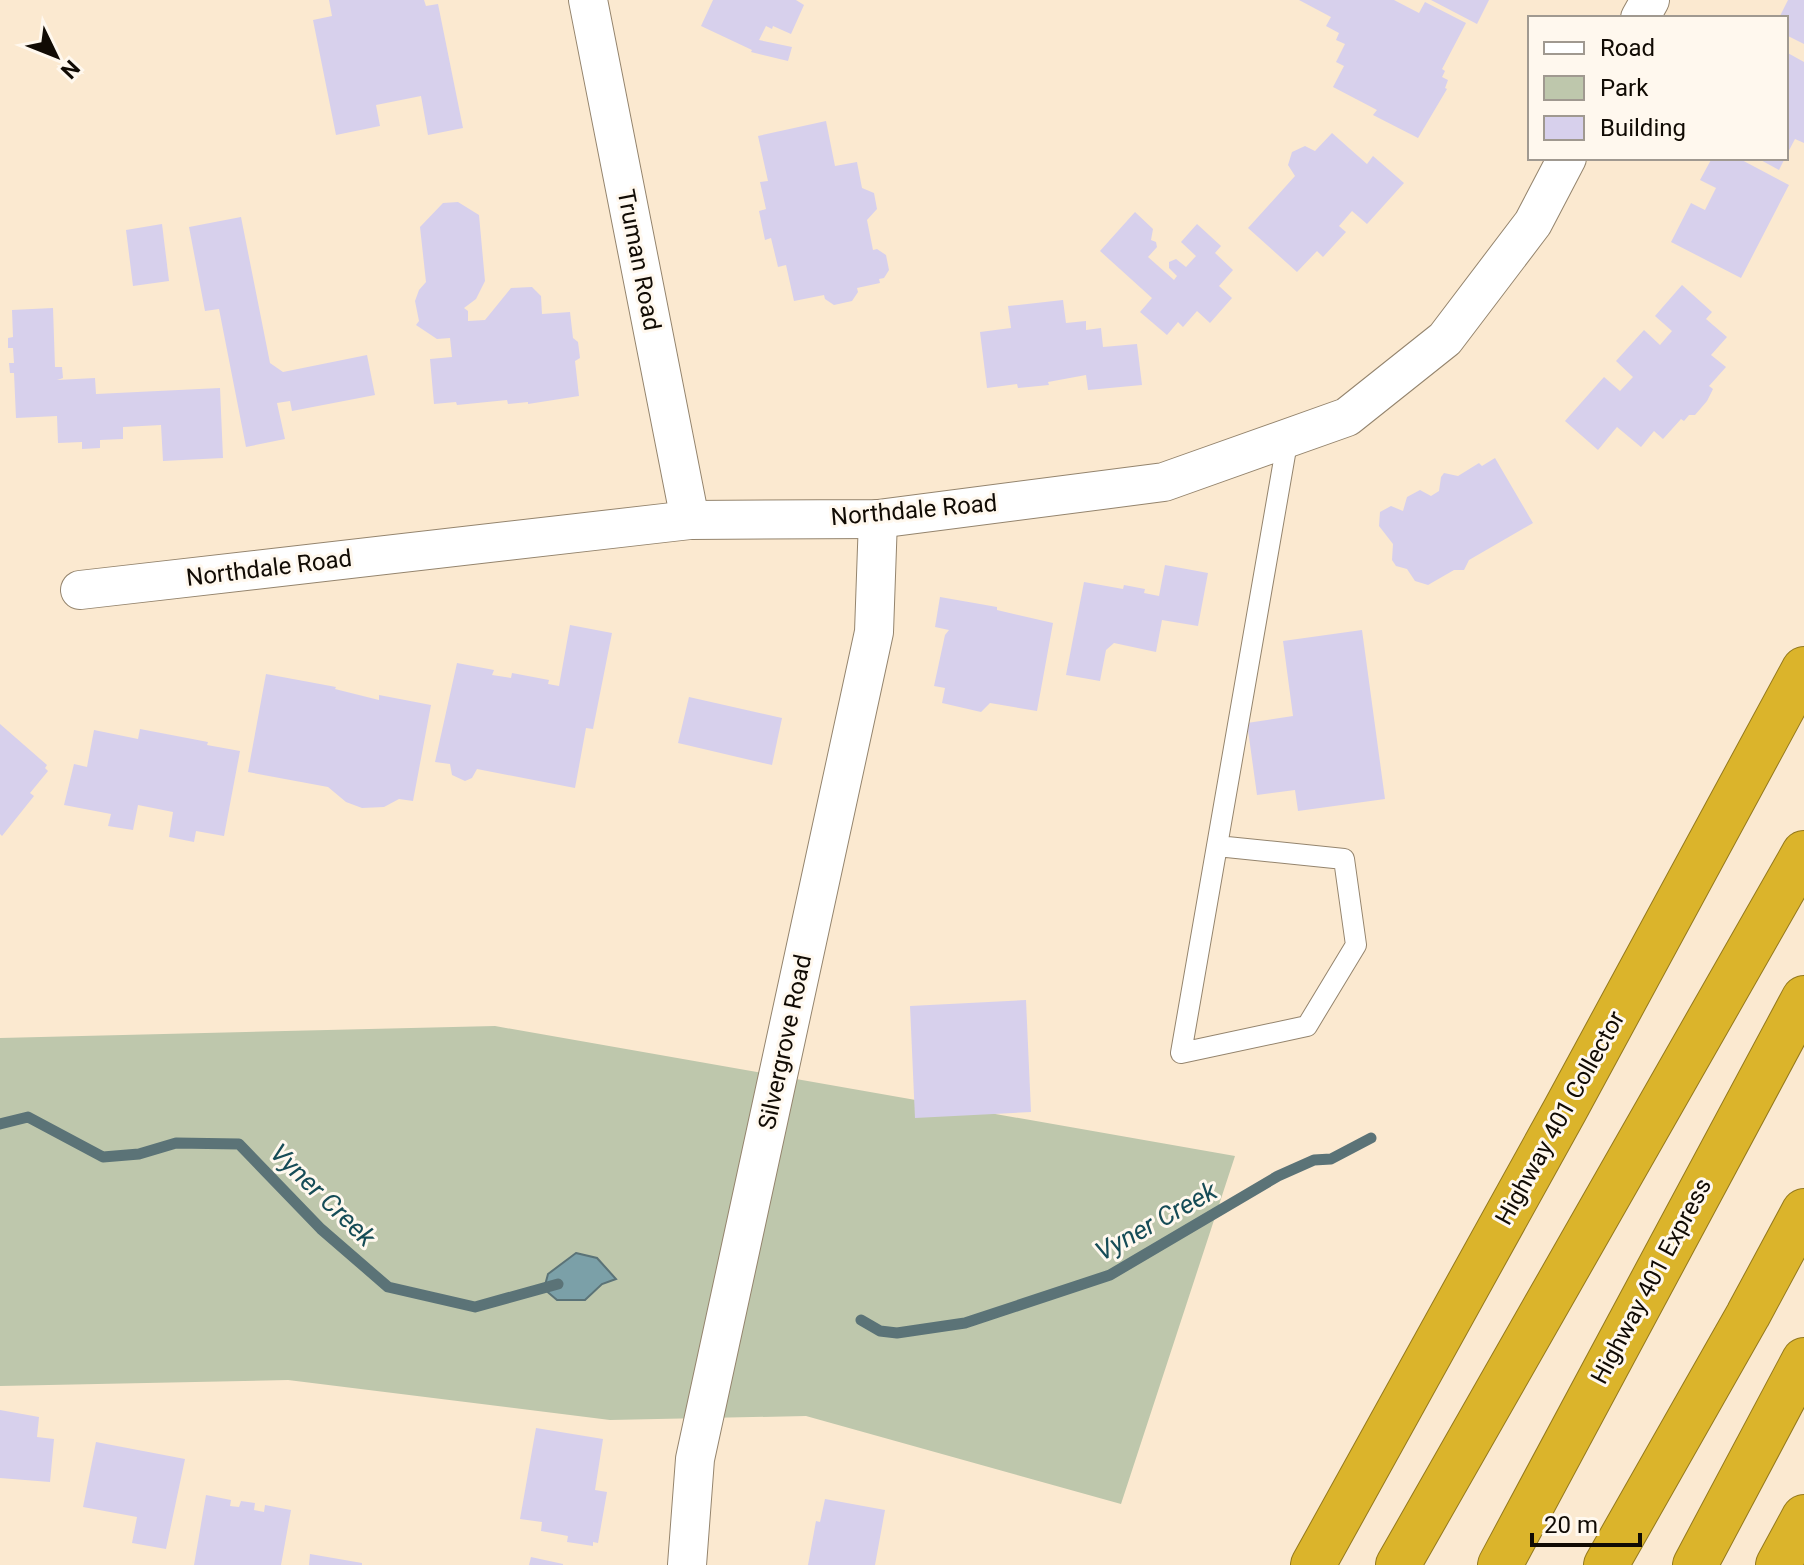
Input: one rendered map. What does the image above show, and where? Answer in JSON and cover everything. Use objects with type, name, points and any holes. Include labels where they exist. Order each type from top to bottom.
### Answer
[{"type":"highway","name":"Highway 401 Collector","points":[[1313,1565],[1804,669]]},
{"type":"highway","points":[[1398,1565],[1804,853]]},
{"type":"highway","name":"Highway 401 Express","points":[[1500,1565],[1804,998]]},
{"type":"highway","points":[[1606,1565],[1804,1211]]},
{"type":"highway","points":[[1695,1565],[1804,1360]]},
{"type":"highway","points":[[1778,1565],[1804,1517]]},
{"type":"street","name":"Truman Road","points":[[588,0],[690,520]]},
{"type":"street","name":"Northdale Road","points":[[80,590],[690,520],[878,519],[1164,482],[1347,417],[1445,339],[1533,223],[1566,160]]},
{"type":"street","name":"Silvergrove Road","points":[[687,1565],[695,1459],[874,632],[878,519]]},
{"type":"lane","points":[[1217,846],[1344,859],[1356,945],[1307,1026],[1181,1053],[1288,437]]},
{"type":"green space","points":[[495,1026],[1235,1156],[1121,1504],[806,1416],[610,1420],[288,1380],[0,1386],[0,1038]]},
{"type":"water","points":[[576,1253],[597,1258],[616,1279],[602,1284],[585,1300],[557,1300],[544,1289],[548,1274]]},
{"type":"building","points":[[329,0],[424,0],[426,6],[438,4],[463,128],[428,135],[421,96],[376,105],[380,126],[336,135],[313,20],[332,16]]},
{"type":"building","points":[[713,0],[796,0],[804,5],[791,34],[766,26],[759,40],[792,47],[788,61],[751,52],[701,26]]},
{"type":"building","points":[[1299,0],[1394,0],[1419,13],[1425,2],[1466,23],[1442,69],[1445,71],[1442,77],[1448,80],[1447,89],[1418,138],[1373,115],[1377,110],[1333,87],[1344,66],[1336,62],[1345,44],[1336,40],[1339,33],[1326,26],[1331,17]]},
{"type":"building","points":[[1431,0],[1489,0],[1477,24]]},
{"type":"building","points":[[1788,0],[1804,0],[1804,44],[1788,36],[1788,16],[1780,16]]},
{"type":"building","points":[[1788,53],[1804,62],[1804,143],[1795,139],[1788,152]]},
{"type":"building","points":[[826,121],[835,166],[857,162],[862,188],[874,193],[877,209],[867,220],[873,250],[886,255],[889,270],[884,278],[879,279],[880,283],[857,288],[852,301],[834,305],[824,295],[794,301],[786,265],[778,267],[771,238],[765,240],[759,211],[766,209],[760,182],[768,181],[758,136]]},
{"type":"building","points":[[1332,133],[1367,164],[1373,156],[1404,183],[1367,224],[1352,211],[1339,226],[1346,232],[1323,257],[1317,251],[1297,272],[1248,228],[1295,176],[1288,165],[1292,152],[1305,146],[1315,151]]},
{"type":"building","points":[[1711,160],[1742,160],[1789,185],[1741,278],[1671,242],[1691,203],[1705,210],[1716,188],[1700,180]]},
{"type":"building","points":[[1761,160],[1784,160],[1779,170]]},
{"type":"building","points":[[458,202],[479,215],[485,281],[476,299],[464,308],[468,311],[468,321],[485,320],[511,288],[532,287],[541,296],[542,314],[570,312],[573,338],[578,342],[580,358],[575,361],[579,396],[528,404],[508,404],[507,400],[434,404],[430,359],[452,357],[450,338],[437,339],[416,325],[419,321],[415,301],[426,282],[420,227],[443,203]]},
{"type":"building","points":[[1135,212],[1153,229],[1151,240],[1156,242],[1157,247],[1148,257],[1174,280],[1177,276],[1169,268],[1169,262],[1176,259],[1186,267],[1196,256],[1181,242],[1197,224],[1221,246],[1215,253],[1233,270],[1219,286],[1232,298],[1210,323],[1197,311],[1183,327],[1178,322],[1167,335],[1140,312],[1152,298],[1100,251]]},
{"type":"building","points":[[241,217],[270,363],[283,372],[367,355],[375,395],[292,411],[290,401],[277,403],[285,439],[246,447],[219,309],[205,311],[189,227]]},
{"type":"building","points":[[162,224],[169,281],[133,286],[126,230]]},
{"type":"building","points":[[1682,285],[1712,312],[1706,319],[1727,337],[1711,355],[1726,367],[1709,386],[1713,389],[1695,415],[1689,415],[1684,421],[1681,419],[1663,439],[1654,431],[1641,447],[1617,427],[1598,450],[1565,421],[1604,377],[1620,391],[1633,377],[1616,361],[1644,330],[1660,345],[1672,331],[1655,316]]},
{"type":"building","points":[[1063,300],[1066,323],[1086,321],[1086,330],[1101,328],[1103,347],[1137,344],[1142,385],[1088,390],[1086,375],[1048,382],[1049,385],[1018,388],[1017,384],[987,388],[980,332],[1011,328],[1008,306]]},
{"type":"building","points":[[53,308],[55,367],[62,367],[63,378],[57,380],[95,378],[96,394],[220,388],[223,458],[163,461],[161,425],[123,427],[123,439],[100,440],[100,448],[82,449],[82,442],[58,443],[57,416],[16,418],[14,373],[10,373],[9,363],[14,363],[13,348],[8,348],[8,338],[13,337],[12,310]]},
{"type":"building","points":[[1495,458],[1533,523],[1469,560],[1464,570],[1454,570],[1428,585],[1415,581],[1407,569],[1396,566],[1392,560],[1393,544],[1379,526],[1380,512],[1391,506],[1403,511],[1407,497],[1420,490],[1431,496],[1439,491],[1444,473],[1458,476],[1479,463],[1482,466]]},
{"type":"building","points":[[1165,565],[1208,573],[1198,626],[1162,620],[1156,652],[1114,643],[1106,650],[1100,681],[1066,675],[1084,582],[1123,589],[1124,585],[1145,589],[1144,593],[1159,596]]},
{"type":"building","points":[[940,597],[997,607],[997,610],[1053,623],[1037,711],[990,703],[981,712],[942,703],[945,688],[934,686],[945,635],[949,630],[935,627]]},
{"type":"building","points":[[570,625],[612,633],[593,729],[586,728],[575,788],[477,769],[472,778],[465,781],[452,775],[450,764],[435,762],[457,663],[494,670],[492,675],[511,678],[512,673],[549,680],[548,684],[559,686]]},
{"type":"building","points":[[1362,630],[1385,799],[1298,811],[1295,790],[1257,795],[1247,723],[1293,716],[1283,641]]},
{"type":"building","points":[[266,674],[336,687],[379,700],[379,695],[431,705],[413,801],[399,799],[384,807],[362,808],[346,802],[328,787],[248,772]]},
{"type":"building","points":[[689,697],[782,718],[772,765],[678,743]]},
{"type":"building","points":[[0,724],[47,765],[45,768],[48,771],[30,793],[34,796],[2,836],[0,834]]},
{"type":"building","points":[[140,729],[240,751],[224,836],[196,831],[194,842],[169,837],[173,812],[138,805],[133,830],[108,826],[111,814],[64,805],[74,764],[87,767],[94,730],[138,739]]},
{"type":"building","points":[[1026,1000],[1031,1112],[915,1118],[910,1006]]},
{"type":"building","points":[[0,1410],[39,1417],[37,1437],[54,1439],[50,1482],[0,1478]]},
{"type":"building","points":[[536,1428],[603,1439],[595,1490],[607,1492],[598,1543],[593,1542],[593,1546],[567,1542],[568,1536],[541,1531],[542,1522],[520,1519]]},
{"type":"building","points":[[96,1442],[185,1459],[166,1549],[132,1543],[137,1517],[83,1507]]},
{"type":"building","points":[[206,1495],[231,1500],[230,1506],[239,1507],[241,1501],[255,1503],[254,1510],[264,1512],[265,1505],[291,1510],[281,1565],[194,1565]]},
{"type":"building","points":[[825,1499],[885,1510],[875,1565],[808,1565],[816,1521],[820,1522]]},
{"type":"building","points":[[310,1554],[362,1563],[362,1565],[309,1565]]},
{"type":"building","points":[[531,1557],[563,1564],[563,1565],[529,1565]]},
{"type":"waterway","name":"Vyner Creek","points":[[0,1124],[28,1117],[103,1157],[139,1154],[176,1143],[239,1144],[321,1229],[388,1287],[475,1307],[558,1284]]},
{"type":"waterway","name":"Vyner Creek","points":[[861,1320],[880,1331],[897,1333],[965,1323],[1110,1275],[1278,1176],[1314,1160],[1331,1159],[1371,1138]]}]
